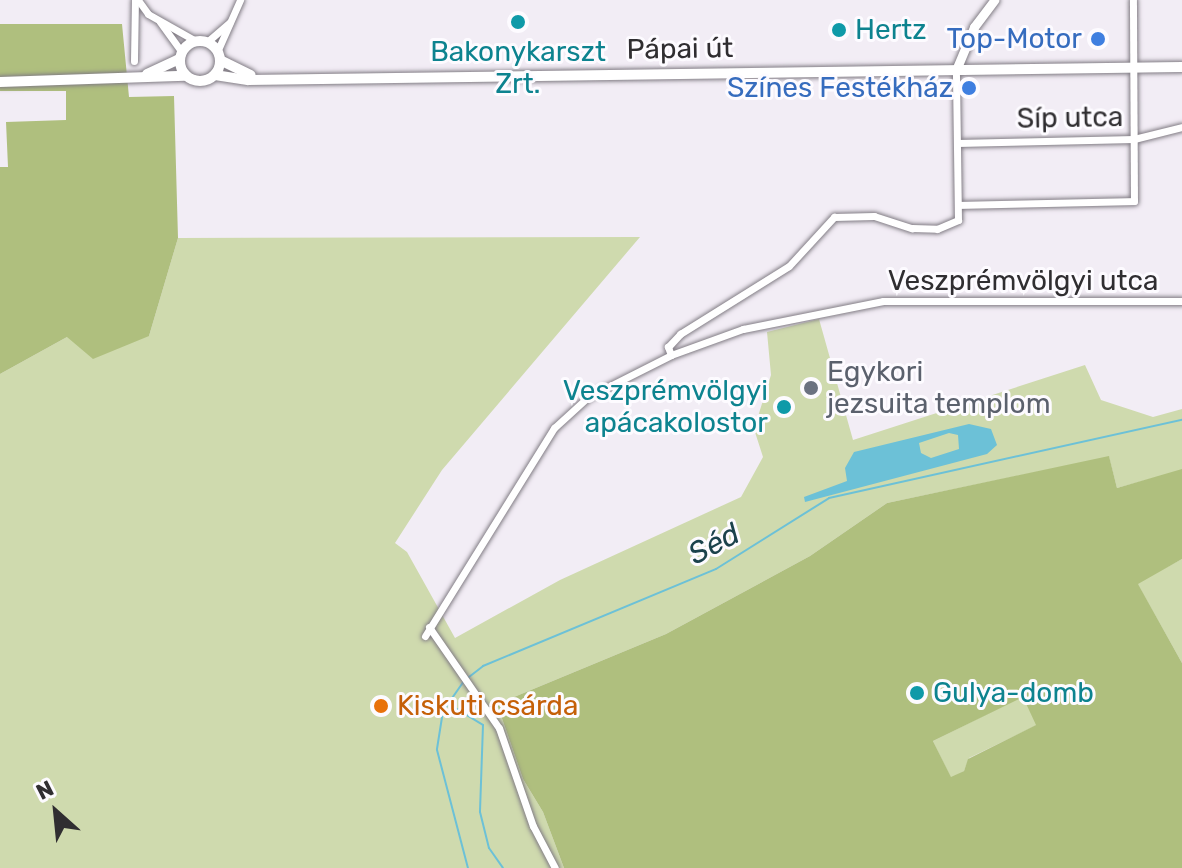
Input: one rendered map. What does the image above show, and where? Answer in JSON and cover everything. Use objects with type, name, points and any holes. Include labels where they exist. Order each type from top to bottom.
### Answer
[{"type":"main road","points":[[0,82],[130,80],[185,76],[201,82],[215,75],[219,56],[201,42],[130,80]]},
{"type":"main road","points":[[180,55],[185,76]]},
{"type":"main road","name":"Pápai út","points":[[219,56],[261,79]]},
{"type":"main road","name":"Pápai út","points":[[215,75],[261,79],[1182,67]]},
{"type":"street","points":[[137,0],[159,20],[201,42],[234,18]]},
{"type":"street","points":[[134,61],[137,0]]},
{"type":"street","points":[[219,56],[240,0]]},
{"type":"street","points":[[671,355],[668,347],[680,334],[789,266],[834,217],[874,216],[912,228],[937,229],[958,220],[956,70],[974,27],[994,0]]},
{"type":"street","points":[[959,205],[1134,201],[1133,0]]},
{"type":"street","points":[[159,20],[180,55]]},
{"type":"street","name":"Síp utca","points":[[957,143],[1134,139],[1182,127]]},
{"type":"street","name":"Veszprémvölgyi utca","points":[[425,636],[554,428],[588,397],[671,355],[743,329],[883,301],[1182,301]]},
{"type":"street","points":[[429,627],[499,728],[533,826],[555,868]]},
{"type":"green space","points":[[0,24],[122,24],[129,97],[174,96],[178,238],[149,336],[93,359],[67,337],[0,374],[0,167],[8,167],[6,122],[66,120],[66,91],[0,91]]},
{"type":"green space","points":[[640,237],[442,470],[395,543],[407,552],[455,638],[560,580],[741,497],[763,457],[754,429],[771,375],[767,332],[819,319],[853,440],[1085,365],[1101,400],[1153,417],[1182,409],[1182,487],[1157,477],[1117,488],[1109,457],[887,503],[810,556],[666,634],[497,704],[523,779],[543,812],[564,868],[0,868],[0,374],[67,337],[149,336],[178,238]]},
{"type":"green space","points":[[1109,456],[1117,488],[1182,469],[1182,559],[1138,584],[1182,663],[1182,868],[564,868],[543,812],[523,779],[497,704],[666,634],[810,556],[887,503]],"holes":[[[1023,697],[1036,725],[968,759],[964,771],[951,777],[933,741]]]},
{"type":"green space","points":[[1182,559],[1182,663],[1137,583]]},
{"type":"green space","points":[[1023,696],[1037,725],[969,758],[964,771],[951,778],[933,741]]},
{"type":"water","points":[[969,424],[991,429],[997,445],[987,454],[805,502],[804,497],[847,481],[845,468],[854,452]],"holes":[[[949,433],[958,435],[959,449],[931,458],[921,453],[919,443]]]},
{"type":"waterway","name":"Séd","points":[[469,677],[483,666],[716,569],[829,498],[1182,420]]},
{"type":"waterway","name":"Séd","points":[[464,681],[443,711],[437,750],[468,868]]},
{"type":"waterway","points":[[447,703],[483,725],[480,812],[489,848],[503,868]]},
{"type":"place","name":"Bakonykarszt Zrt.","points":[[518,22]]},
{"type":"place","name":"Hertz","points":[[839,30]]},
{"type":"place","name":"Top-Motor","points":[[1098,39]]},
{"type":"place","name":"Színes Festékház","points":[[969,88]]},
{"type":"place","name":"Egykori jezsuita templom","points":[[811,388]]},
{"type":"place","name":"Veszprémvölgyi apácakolostor","points":[[784,407]]},
{"type":"place","name":"Gulya-domb","points":[[917,693]]},
{"type":"place","name":"Kiskuti csárda","points":[[381,706]]}]
